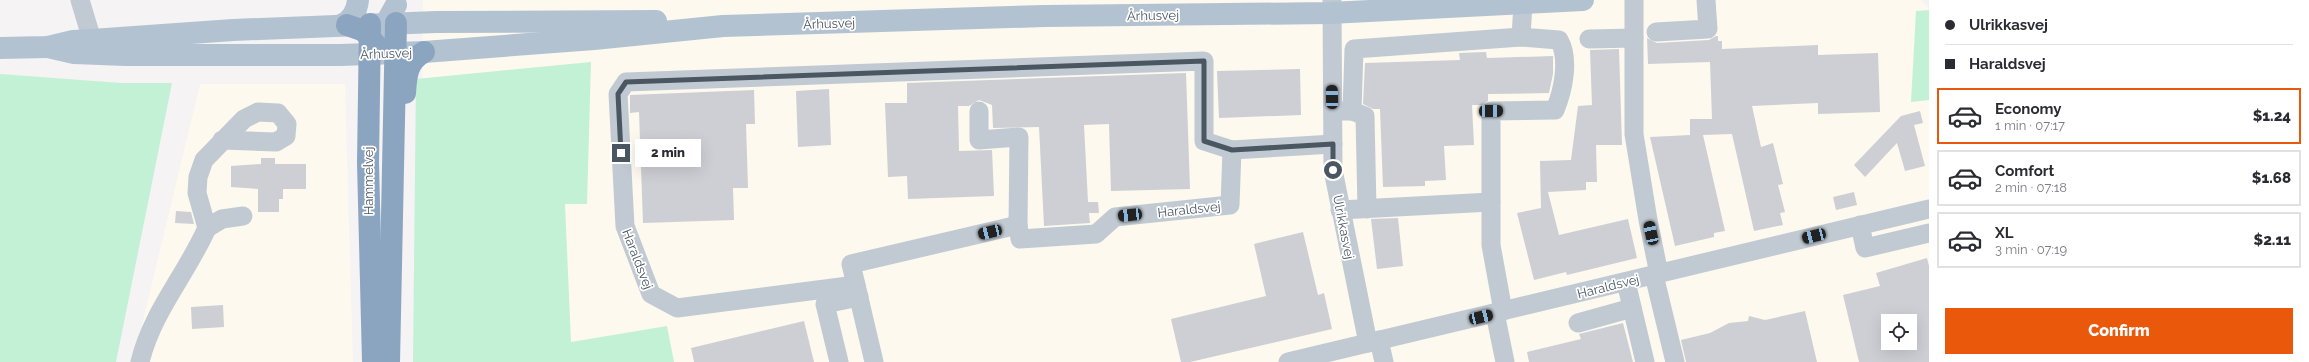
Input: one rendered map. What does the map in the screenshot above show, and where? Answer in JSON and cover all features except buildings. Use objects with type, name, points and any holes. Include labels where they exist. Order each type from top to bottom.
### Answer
[{"type":"highway","points":[[344,25],[364,30],[384,32]]},
{"type":"highway","name":"Hammelvej","points":[[384,32],[390,303],[389,362]]},
{"type":"highway","name":"Hammelvej","points":[[373,362],[369,253],[384,32]]},
{"type":"highway","points":[[390,303],[407,72],[413,60],[421,52]]},
{"type":"main road","points":[[0,48],[48,47],[73,41],[344,25],[354,14],[358,0]]},
{"type":"main road","name":"Hammelvej","points":[[371,0],[384,32]]},
{"type":"main road","name":"Århusvej","points":[[384,32],[421,52],[594,39],[723,26],[1583,0]]},
{"type":"main road","name":"Århusvej","points":[[384,32],[406,38],[451,35],[578,21],[651,20],[723,26]]},
{"type":"main road","points":[[48,47],[74,53],[126,55],[342,41],[384,32]]},
{"type":"street","points":[[80,0],[92,40]]},
{"type":"street","points":[[1634,0],[1634,134],[1657,274],[1675,362]]},
{"type":"street","points":[[1656,32],[1708,29],[1706,0]]},
{"type":"street","points":[[1521,37],[1523,3]]},
{"type":"street","name":"Ulrikkasvej","points":[[1331,7],[1333,170],[1340,210],[1374,342],[1384,362]]},
{"type":"street","points":[[1352,111],[1354,49],[1521,37],[1558,40],[1564,49],[1562,93],[1555,110],[1491,111],[1491,245],[1505,362]]},
{"type":"street","points":[[1589,39],[1634,38]]},
{"type":"street","name":"Haraldsvej","points":[[857,291],[677,308],[651,294],[625,226],[618,94],[626,82],[1204,61],[1204,141],[1232,150],[1333,144]]},
{"type":"street","points":[[874,362],[851,264],[1018,225],[1019,138],[979,140],[979,111]]},
{"type":"street","points":[[1332,111],[1352,111],[1365,116],[1367,209]]},
{"type":"street","points":[[207,228],[197,193],[198,178],[204,160],[222,140]]},
{"type":"street","name":"Haraldsvej","points":[[1018,225],[1020,239],[1096,234],[1115,217],[1230,205],[1232,150]]},
{"type":"street","points":[[1340,210],[1491,202]]},
{"type":"street","name":"Haraldsvej","points":[[1288,362],[1929,209]]},
{"type":"street","points":[[140,362],[154,319],[198,248],[207,228],[222,219],[243,216]]},
{"type":"street","points":[[1860,225],[1865,248],[1929,233]]},
{"type":"street","points":[[1626,282],[1645,362]]},
{"type":"street","points":[[839,362],[825,304],[857,291]]},
{"type":"street","points":[[1578,323],[1632,308]]},
{"type":"shaded area","points":[[423,0],[1921,0],[1929,9],[1929,362],[421,362]]},
{"type":"shaded area","points":[[200,84],[345,84],[353,362],[133,362]]},
{"type":"green space","points":[[1929,10],[1929,100],[1911,102],[1916,11]]},
{"type":"green space","points":[[591,62],[587,204],[565,204],[571,342],[667,326],[674,362],[413,362],[416,79]]},
{"type":"green space","points":[[0,74],[121,83],[172,83],[116,362],[0,362]]},
{"type":"route","points":[[621,153],[618,94],[626,82],[1204,61],[1204,141],[1232,150],[1333,144],[1333,170]]}]
